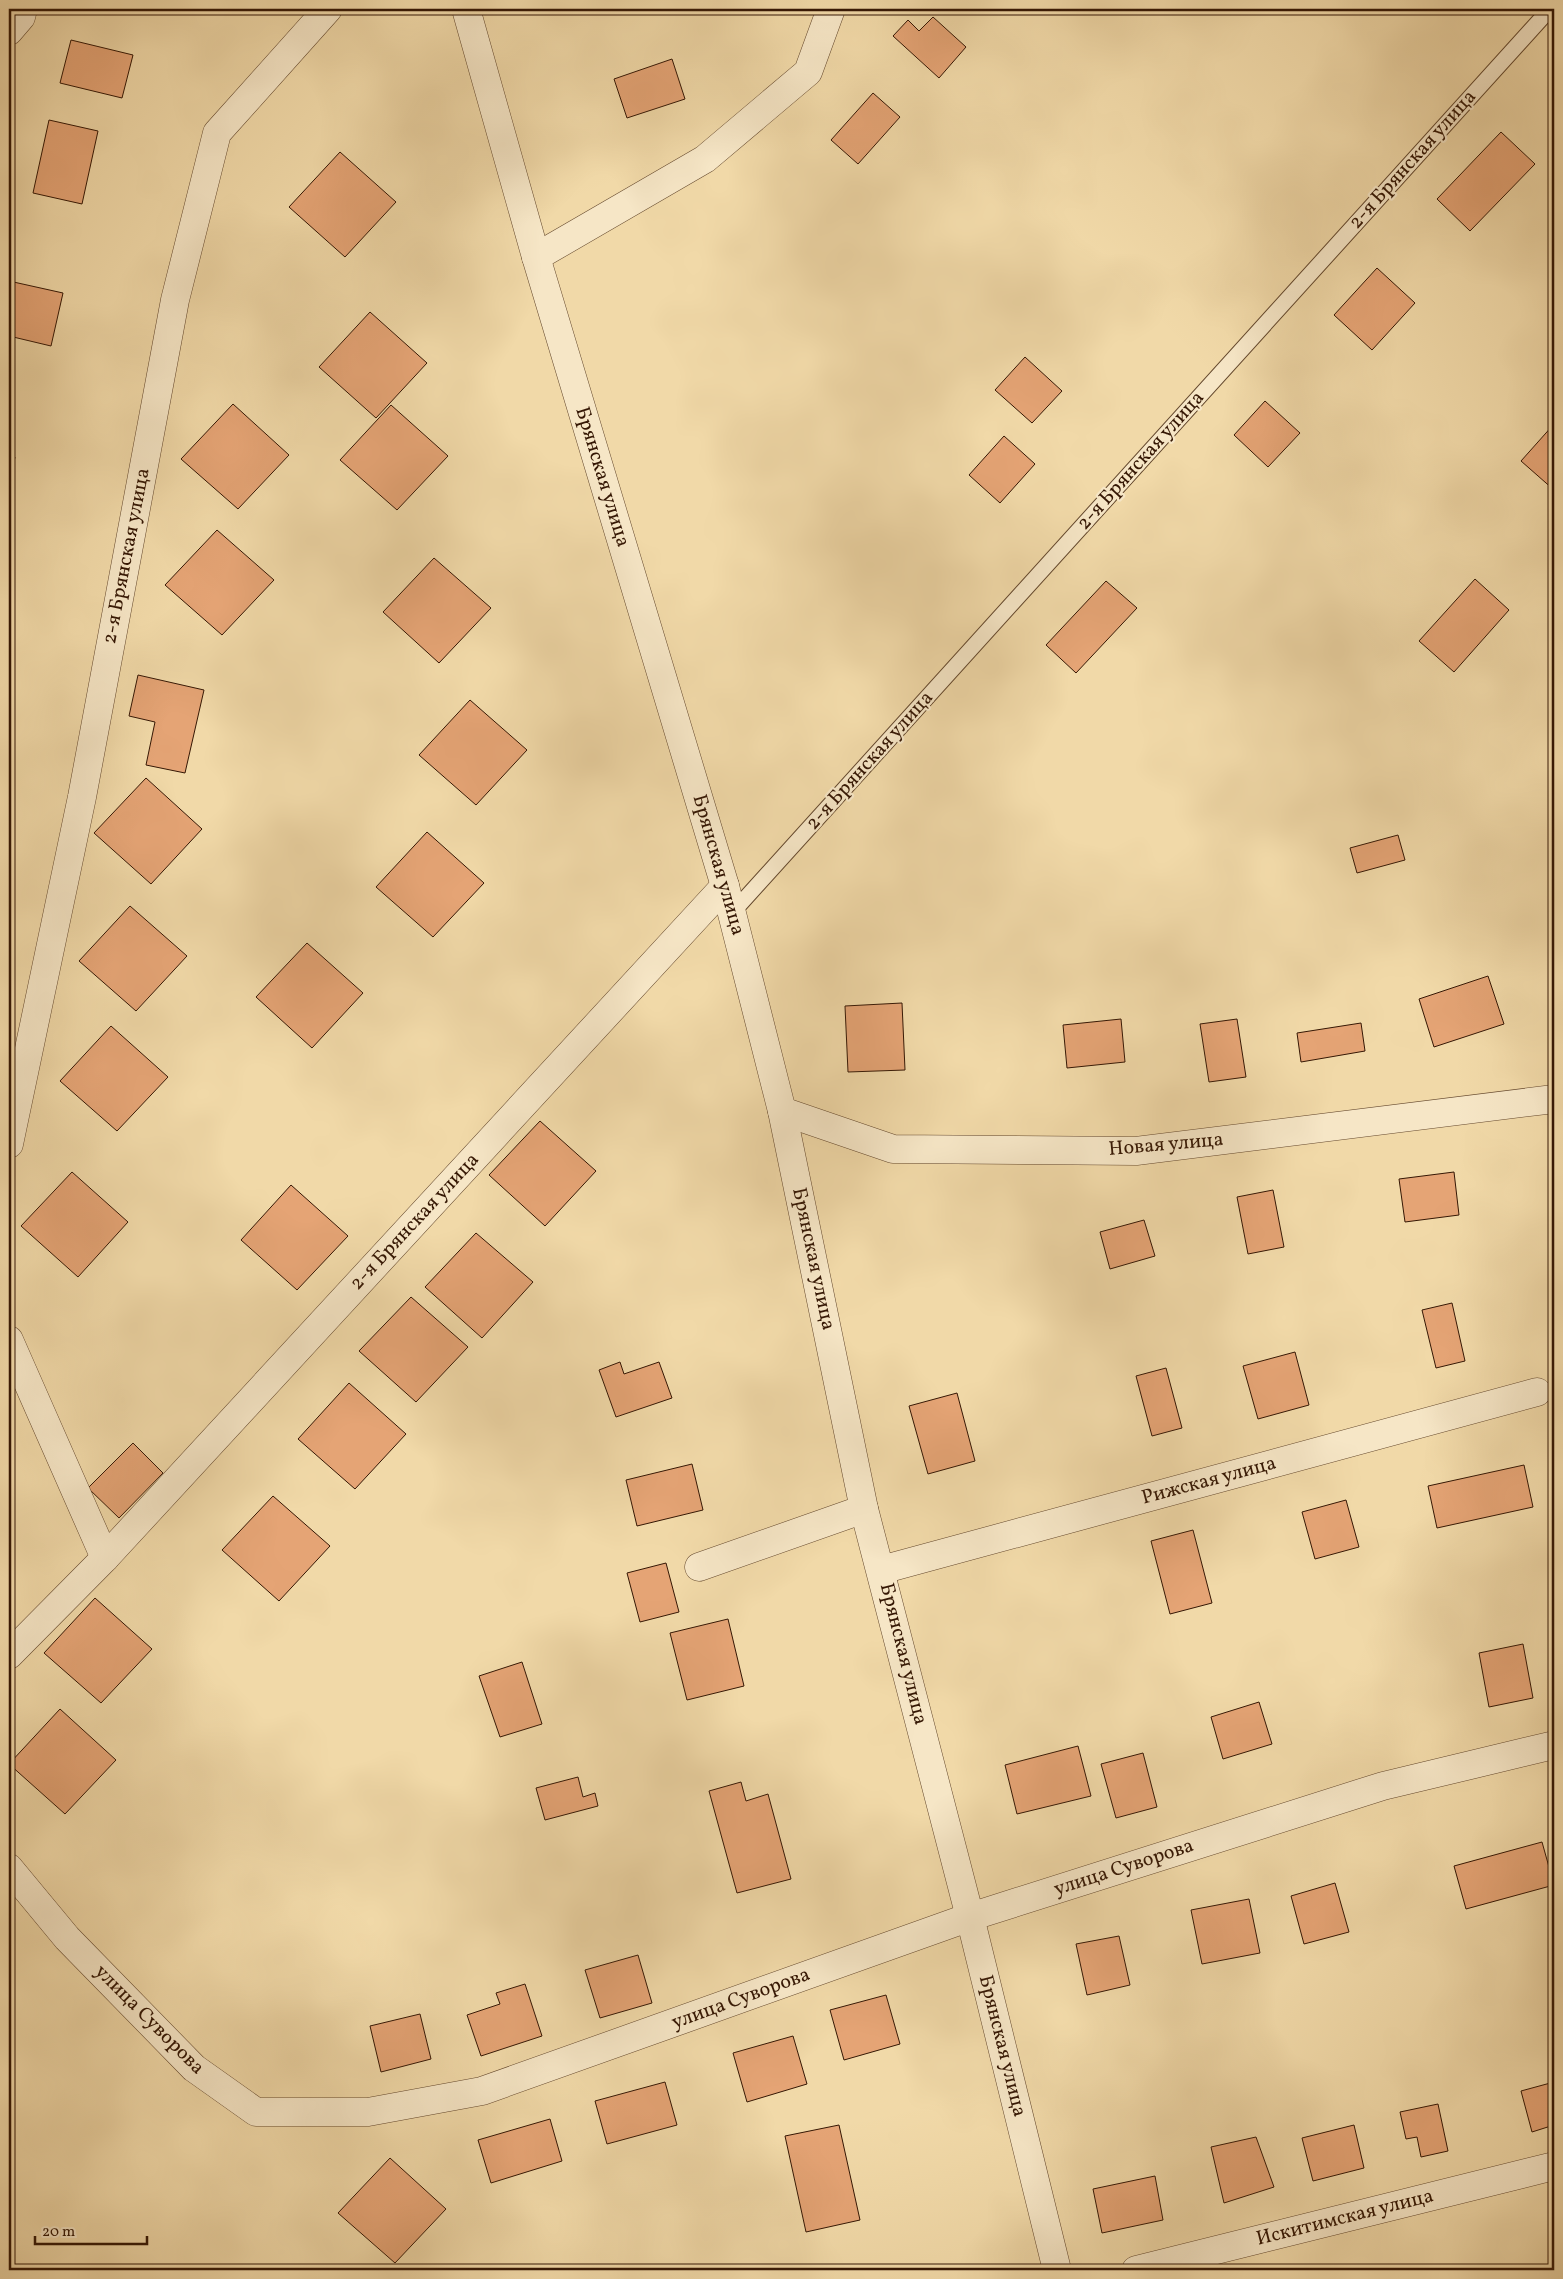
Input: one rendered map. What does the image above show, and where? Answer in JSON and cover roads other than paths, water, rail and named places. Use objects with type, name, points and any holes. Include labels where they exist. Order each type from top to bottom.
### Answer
[{"type":"street","points":[[9,30],[21,17],[23,9]]},
{"type":"street","name":"2-я Брянская улица","points":[[9,1144],[82,797],[176,300],[217,133],[328,9]]},
{"type":"street","name":"Брянская улица","points":[[466,9],[536,257],[726,886],[782,1112],[864,1509],[970,1917],[1057,2270]]},
{"type":"street","points":[[536,257],[705,159],[808,72],[831,9]]},
{"type":"street","name":"2-я Брянская улица","points":[[9,1656],[105,1558],[726,886]]},
{"type":"street","name":"Новая улица","points":[[782,1112],[893,1149],[1136,1151],[1554,1099]]},
{"type":"street","points":[[9,1340],[105,1558]]},
{"type":"street","name":"Рижская улица","points":[[881,1570],[1537,1392]]},
{"type":"street","points":[[699,1567],[864,1509]]},
{"type":"street","name":"улица Суворова","points":[[9,1868],[67,1938],[194,2068],[256,2112],[368,2112],[482,2091],[970,1917],[1383,1786],[1554,1745]]},
{"type":"street","name":"Искитимская улица","points":[[1136,2270],[1554,2166]]},
{"type":"lane","name":"2-я Брянская улица","points":[[732,913],[1550,9]]}]
